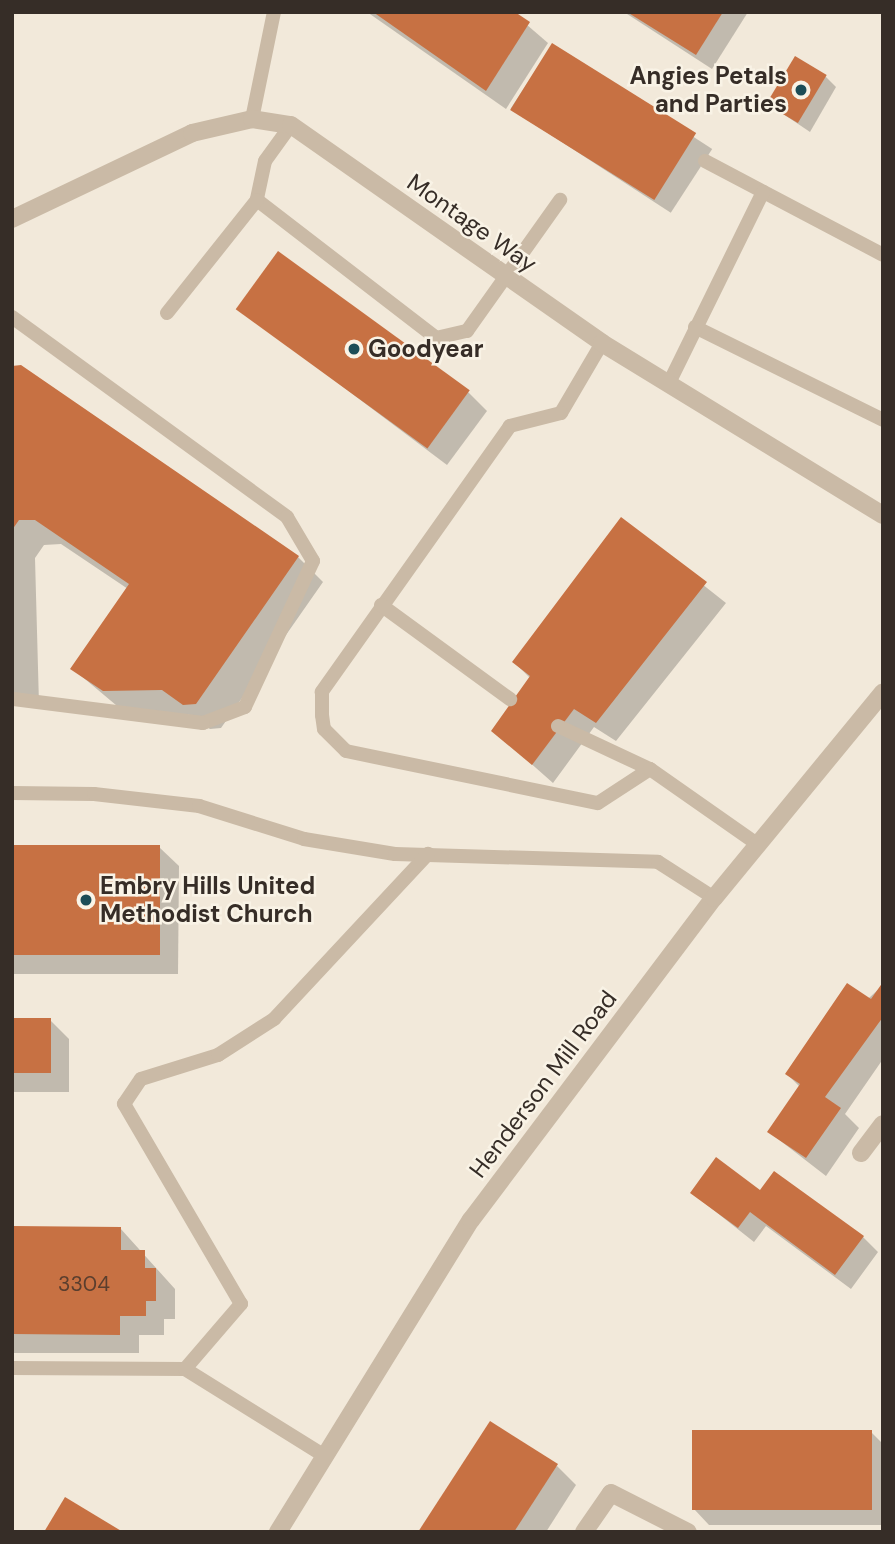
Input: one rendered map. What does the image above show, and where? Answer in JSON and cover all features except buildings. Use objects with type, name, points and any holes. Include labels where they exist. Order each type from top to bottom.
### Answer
[{"type":"street","name":"Montage Way","points":[[12,219],[192,134],[252,119],[291,125],[602,343],[883,515]]},
{"type":"street","name":"Henderson Mill Road","points":[[278,1532],[471,1220],[714,898],[881,698]]},
{"type":"street","points":[[861,1153],[883,1124]]},
{"type":"street","points":[[584,1532],[611,1493],[688,1532]]},
{"type":"lane","points":[[252,119],[274,12]]},
{"type":"lane","points":[[167,313],[257,200],[265,161],[291,125]]},
{"type":"lane","points":[[705,161],[883,255]]},
{"type":"lane","points":[[669,383],[763,192]]},
{"type":"lane","points":[[257,200],[436,338],[467,331],[560,201]]},
{"type":"lane","points":[[12,317],[288,517],[313,561],[244,707],[203,723],[12,699]]},
{"type":"lane","points":[[695,327],[883,420]]},
{"type":"lane","points":[[602,343],[561,413],[510,426],[380,605],[322,692],[324,729],[346,751],[598,803],[650,769]]},
{"type":"lane","points":[[380,605],[510,699]]},
{"type":"lane","points":[[558,726],[650,769],[757,844]]},
{"type":"lane","points":[[12,793],[94,794],[199,806],[304,839],[428,854],[658,862],[714,898]]},
{"type":"lane","points":[[185,1369],[241,1304],[124,1104],[141,1079],[218,1055],[274,1018],[428,854]]},
{"type":"lane","points":[[12,1368],[185,1369],[325,1456]]},
{"type":"place","name":"Angies Petals and Parties","points":[[801,90]]},
{"type":"place","name":"Goodyear","points":[[354,349]]},
{"type":"place","name":"Embry Hills United Methodist Church","points":[[86,900]]}]
